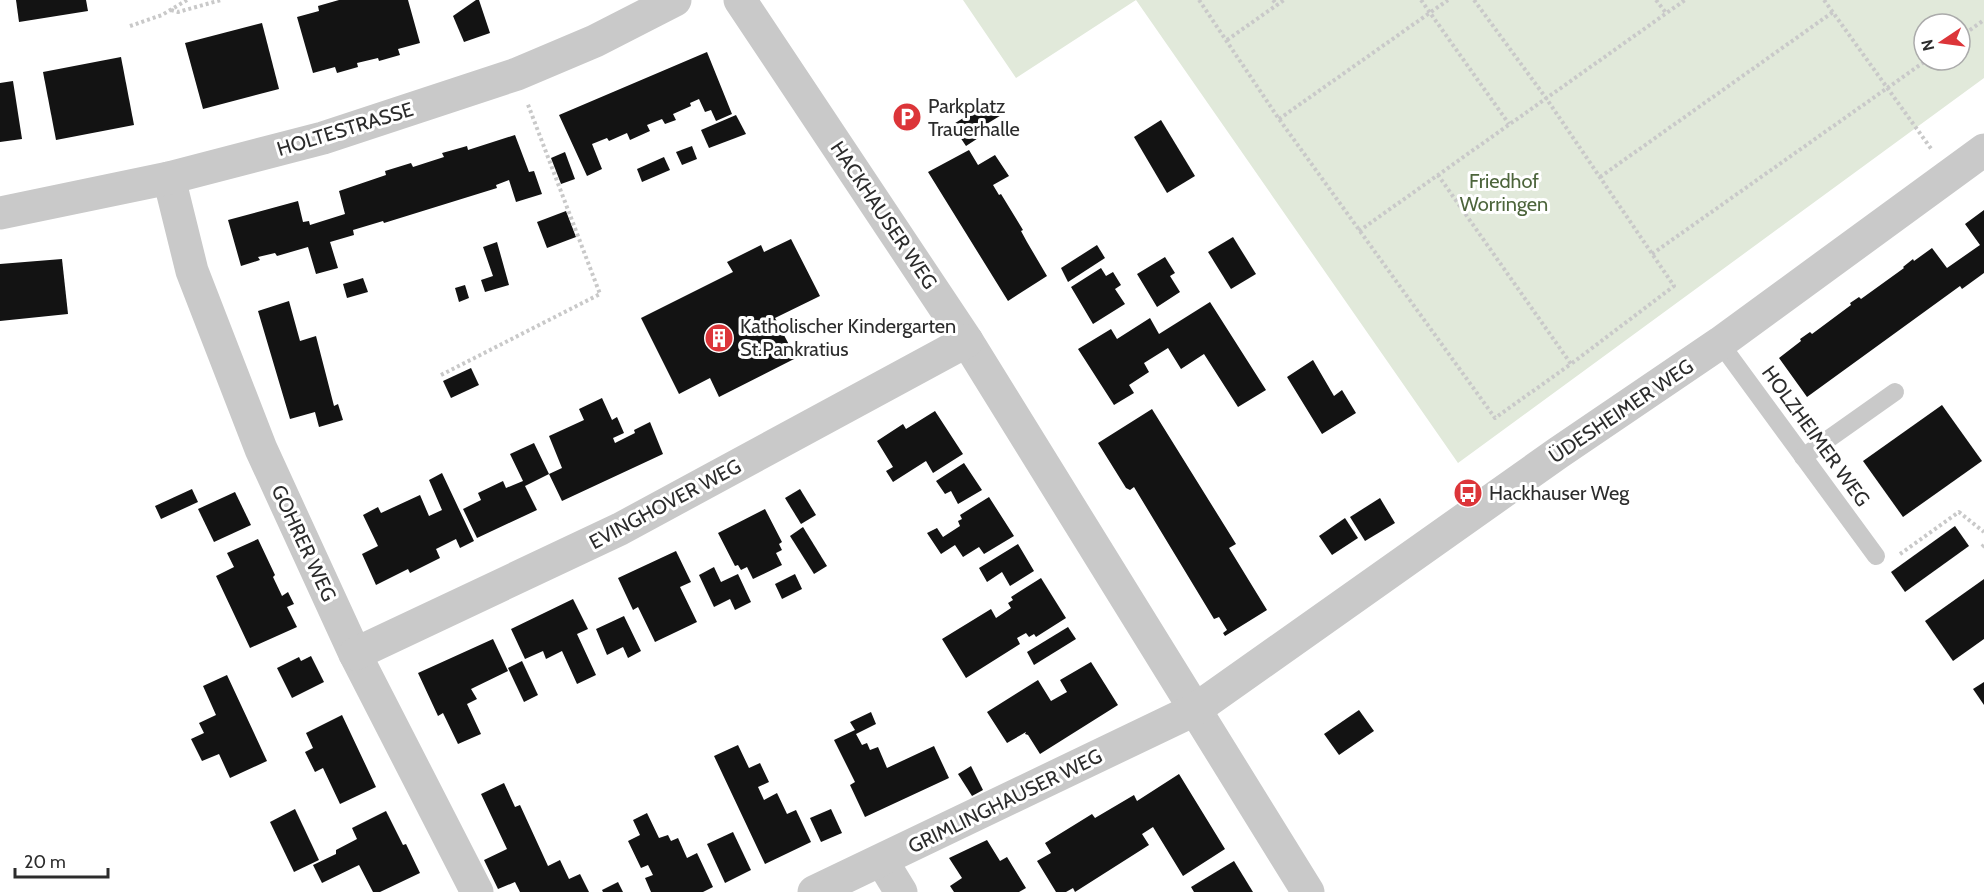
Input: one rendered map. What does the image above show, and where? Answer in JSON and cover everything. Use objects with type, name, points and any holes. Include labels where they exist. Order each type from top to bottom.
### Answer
[{"type":"street","name":"HOLTESTRASSE","points":[[0,213],[169,178],[323,138],[517,74],[595,41],[675,0]]},
{"type":"street","name":"HACKHAUSER WEG","points":[[740,0],[968,341],[1308,892]]},
{"type":"street","name":"ÜDESHEIMER WEG","points":[[1196,709],[1558,453],[1720,343],[1984,150]]},
{"type":"street","name":"GOHRER WEG","points":[[169,178],[192,271],[261,449],[355,654],[477,892]]},
{"type":"street","name":"EVINGHOVER WEG","points":[[355,654],[620,530],[968,341]]},
{"type":"street","name":"GRIMLINGHAUSER WEG","points":[[814,892],[1196,709]]},
{"type":"street","points":[[882,861],[901,892]]},
{"type":"lane","name":"HOLZHEIMER WEG","points":[[1720,343],[1876,556]]},
{"type":"lane","points":[[1803,457],[1895,392]]},
{"type":"path","points":[[130,26],[171,10],[187,0]]},
{"type":"path","points":[[171,10],[178,12],[221,0]]},
{"type":"path","points":[[1199,0],[1279,119],[1495,418],[1674,286],[1546,98],[1474,0]]},
{"type":"path","points":[[1273,0],[1277,5]]},
{"type":"path","points":[[1227,40],[1284,0]]},
{"type":"path","points":[[1421,0],[1509,124]]},
{"type":"path","points":[[1279,119],[1448,0]]},
{"type":"path","points":[[1656,0],[1666,14]]},
{"type":"path","points":[[1359,231],[1685,0]]},
{"type":"path","points":[[1824,0],[1950,175]]},
{"type":"path","points":[[1600,177],[1833,12]]},
{"type":"path","points":[[1652,254],[1912,71]]},
{"type":"path","points":[[441,375],[600,294],[517,74]]},
{"type":"path","points":[[1438,176],[1571,364]]},
{"type":"path","points":[[1876,556],[1888,562],[1959,513],[1984,532]]},
{"type":"green space","points":[[963,0],[1136,0],[1016,78]]},
{"type":"green space","name":"Friedhof Worringen","points":[[1136,0],[1984,0],[1984,78],[1458,463]]},
{"type":"building","points":[[16,0],[86,0],[88,11],[19,22]]},
{"type":"building","points":[[339,0],[408,0],[420,43],[398,49],[400,55],[379,61],[378,58],[357,63],[358,67],[337,73],[335,67],[313,73],[297,17],[319,11],[318,6]]},
{"type":"building","points":[[479,0],[490,33],[464,42],[453,16]]},
{"type":"building","points":[[262,23],[279,89],[203,109],[185,43]]},
{"type":"building","points":[[707,52],[732,114],[716,121],[711,110],[705,112],[699,99],[690,103],[691,106],[673,114],[676,120],[665,124],[662,119],[647,125],[650,131],[630,140],[627,133],[609,141],[607,138],[592,144],[602,169],[587,176],[559,115]]},
{"type":"building","points":[[121,57],[134,125],[56,140],[43,72]]},
{"type":"building","points":[[13,81],[22,139],[0,142],[0,83]]},
{"type":"building","points":[[994,99],[1003,114],[985,125],[989,131],[966,146],[952,125]]},
{"type":"building","points":[[736,115],[746,134],[709,148],[701,130]]},
{"type":"building","points":[[1161,120],[1195,176],[1167,193],[1134,137]]},
{"type":"building","points":[[515,135],[529,172],[534,171],[542,194],[516,202],[509,180],[496,185],[497,188],[384,223],[383,221],[353,230],[354,235],[330,242],[338,268],[316,274],[308,247],[277,256],[275,253],[258,257],[260,260],[241,266],[228,220],[298,201],[303,222],[309,221],[310,225],[345,214],[339,191],[386,175],[385,171],[411,163],[413,167],[444,157],[442,153],[467,146],[468,150]]},
{"type":"building","points":[[692,146],[697,159],[682,165],[676,152]]},
{"type":"building","points":[[969,150],[978,165],[995,155],[1009,176],[993,185],[1023,230],[1021,231],[1047,276],[1008,301],[928,172]]},
{"type":"building","points":[[565,152],[575,179],[561,184],[551,158]]},
{"type":"building","points":[[664,157],[670,170],[642,182],[637,169]]},
{"type":"building","points":[[1984,210],[1984,273],[1962,289],[1960,286],[1807,397],[1779,358],[1801,341],[1800,339],[1810,332],[1812,334],[1851,305],[1850,303],[1859,297],[1861,299],[1913,259],[1914,261],[1932,248],[1947,268],[1980,245],[1965,224]]},
{"type":"building","points":[[566,211],[576,237],[547,248],[537,222]]},
{"type":"building","points":[[1233,237],[1256,274],[1231,289],[1208,252]]},
{"type":"building","name":"Katholischer Kindergarten St.Pankratius","points":[[791,239],[820,296],[775,318],[796,358],[719,397],[710,378],[679,394],[641,318],[733,272],[727,262],[761,245],[764,252]]},
{"type":"building","points":[[497,242],[509,285],[485,292],[481,280],[493,276],[483,247]]},
{"type":"building","points":[[1097,245],[1105,258],[1068,282],[1061,268]]},
{"type":"building","points":[[1165,257],[1175,273],[1170,276],[1180,292],[1157,307],[1137,274]]},
{"type":"building","points":[[62,259],[68,314],[0,321],[0,264]]},
{"type":"building","points":[[1101,268],[1106,276],[1113,272],[1121,285],[1115,289],[1125,304],[1093,324],[1071,287]]},
{"type":"building","points":[[363,278],[368,292],[347,298],[343,284]]},
{"type":"building","points":[[465,285],[469,298],[459,302],[455,288]]},
{"type":"building","points":[[289,301],[300,341],[316,336],[334,406],[338,404],[343,420],[319,427],[315,412],[290,419],[258,311]]},
{"type":"building","points":[[1210,302],[1266,390],[1238,407],[1204,354],[1181,369],[1168,348],[1144,363],[1149,372],[1129,385],[1134,393],[1114,405],[1078,349],[1111,329],[1117,339],[1150,318],[1159,334]]},
{"type":"building","points":[[1313,360],[1334,396],[1342,390],[1356,413],[1322,434],[1287,377]]},
{"type":"building","points":[[471,368],[479,385],[451,398],[443,381]]},
{"type":"building","points":[[602,398],[612,420],[617,417],[624,433],[613,438],[615,443],[650,422],[663,454],[562,501],[549,474],[562,468],[549,436],[584,420],[579,409]]},
{"type":"building","points":[[1942,405],[1982,461],[1903,517],[1863,461]]},
{"type":"building","points":[[1152,409],[1236,544],[1229,548],[1267,610],[1225,636],[1223,633],[1227,630],[1219,617],[1214,619],[1134,487],[1130,490],[1126,488],[1098,443]]},
{"type":"building","points":[[935,411],[963,454],[933,473],[926,461],[893,482],[886,471],[893,467],[877,441],[903,424],[906,429]]},
{"type":"building","points":[[534,443],[549,474],[525,486],[537,510],[477,538],[463,509],[481,500],[478,493],[503,481],[506,488],[523,481],[510,454]]},
{"type":"building","points":[[964,463],[982,490],[958,504],[951,491],[945,494],[936,481]]},
{"type":"building","points":[[442,473],[474,541],[460,548],[456,539],[436,549],[440,558],[410,573],[408,569],[376,585],[362,554],[378,546],[363,515],[378,507],[381,513],[420,495],[429,516],[442,510],[429,480]]},
{"type":"building","points":[[192,489],[198,502],[161,519],[155,506]]},
{"type":"building","points":[[800,489],[816,515],[801,524],[785,498]]},
{"type":"building","points":[[235,492],[251,525],[214,542],[198,509]]},
{"type":"building","points":[[989,497],[1014,536],[984,554],[979,547],[963,557],[955,545],[941,554],[927,533],[937,528],[943,537],[960,526],[958,521],[962,519],[960,515]]},
{"type":"building","points":[[1380,498],[1395,523],[1365,541],[1350,517]]},
{"type":"building","points":[[765,509],[782,542],[779,544],[782,550],[776,553],[782,565],[753,579],[747,567],[741,570],[738,565],[735,566],[718,533]]},
{"type":"building","points":[[1345,518],[1358,538],[1332,555],[1319,536]]},
{"type":"building","points":[[1955,526],[1969,546],[1905,592],[1891,572]]},
{"type":"building","points":[[803,527],[827,566],[814,574],[790,536]]},
{"type":"building","points":[[258,539],[282,596],[288,592],[294,604],[287,607],[297,627],[250,648],[216,576],[234,567],[227,553]]},
{"type":"building","points":[[1018,544],[1034,571],[1010,586],[1002,572],[987,582],[979,568]]},
{"type":"building","points":[[676,551],[691,582],[680,587],[697,622],[655,642],[638,607],[633,610],[618,578]]},
{"type":"building","points":[[714,567],[721,582],[738,574],[751,602],[735,610],[730,599],[714,607],[699,575]]},
{"type":"building","points":[[795,574],[802,589],[782,599],[775,584]]},
{"type":"building","points":[[1041,578],[1066,618],[1036,637],[1034,634],[1029,637],[1026,633],[1017,638],[1020,644],[966,678],[942,639],[991,609],[996,618],[1011,608],[1008,603],[1013,600],[1011,597]]},
{"type":"building","points":[[1984,579],[1984,639],[1953,661],[1925,621]]},
{"type":"building","points":[[573,599],[588,629],[577,634],[596,675],[577,684],[562,651],[546,659],[543,651],[525,659],[511,629]]},
{"type":"building","points":[[624,616],[641,651],[628,658],[623,647],[607,655],[596,629]]},
{"type":"building","points":[[1068,627],[1076,639],[1034,665],[1027,652]]},
{"type":"building","points":[[493,639],[508,671],[471,689],[477,699],[467,704],[481,734],[458,744],[443,713],[438,716],[418,673]]},
{"type":"building","points":[[311,656],[324,682],[292,698],[277,668],[299,657],[301,661]]},
{"type":"building","points":[[522,661],[538,695],[524,702],[508,668]]},
{"type":"building","points":[[1091,662],[1118,705],[1040,754],[1025,734],[1026,732],[1007,743],[987,712],[1038,680],[1051,701],[1067,692],[1060,680]]},
{"type":"building","points":[[227,675],[267,761],[230,778],[219,754],[202,761],[191,739],[204,733],[199,723],[216,715],[203,686]]},
{"type":"building","points":[[1984,682],[1984,705],[1973,689]]},
{"type":"building","points":[[1359,710],[1374,731],[1339,755],[1324,734]]},
{"type":"building","points":[[871,712],[876,724],[856,734],[862,745],[867,743],[870,750],[878,747],[887,768],[934,746],[949,778],[865,817],[850,785],[855,782],[834,740],[855,730],[850,722]]},
{"type":"building","points":[[342,715],[376,787],[340,804],[323,768],[315,772],[305,752],[313,748],[306,733]]},
{"type":"building","points":[[738,745],[749,768],[760,763],[769,782],[758,787],[764,800],[777,793],[787,814],[796,810],[811,842],[765,864],[714,756]]},
{"type":"building","points":[[971,766],[983,790],[972,796],[958,774]]},
{"type":"building","points":[[1179,774],[1225,849],[1183,876],[1153,827],[1142,834],[1149,845],[1075,892],[1073,888],[1066,892],[1056,892],[1037,861],[1051,853],[1045,843],[1092,814],[1095,818],[1134,795],[1137,801]]},
{"type":"building","points":[[504,783],[515,807],[520,805],[548,866],[560,860],[569,879],[580,874],[589,892],[520,892],[515,882],[498,889],[484,860],[507,849],[481,794]]},
{"type":"building","points":[[295,809],[319,860],[294,872],[270,822]]},
{"type":"building","points":[[831,809],[842,833],[821,842],[810,818]]},
{"type":"building","points":[[386,811],[420,873],[380,892],[373,892],[359,865],[322,883],[313,865],[336,854],[336,850],[357,839],[352,828]]},
{"type":"building","points":[[647,813],[659,838],[668,835],[671,841],[678,838],[687,858],[697,853],[713,887],[703,892],[651,892],[645,878],[653,875],[648,865],[641,868],[628,841],[640,835],[633,820]]},
{"type":"building","points":[[733,832],[751,870],[725,883],[707,844]]},
{"type":"building","points":[[987,840],[1000,861],[1007,857],[1026,888],[1019,892],[954,892],[950,886],[962,878],[949,858]]},
{"type":"building","points":[[1234,861],[1253,892],[1194,892],[1191,887]]},
{"type":"building","points":[[618,882],[623,892],[603,892],[602,890]]},
{"type":"place","name":"Parkplatz Trauerhalle","points":[[907,117]]},
{"type":"place","name":"Katholischer Kindergarten St.Pankratius","points":[[719,338]]},
{"type":"place","name":"Hackhauser Weg","points":[[1468,493]]}]
